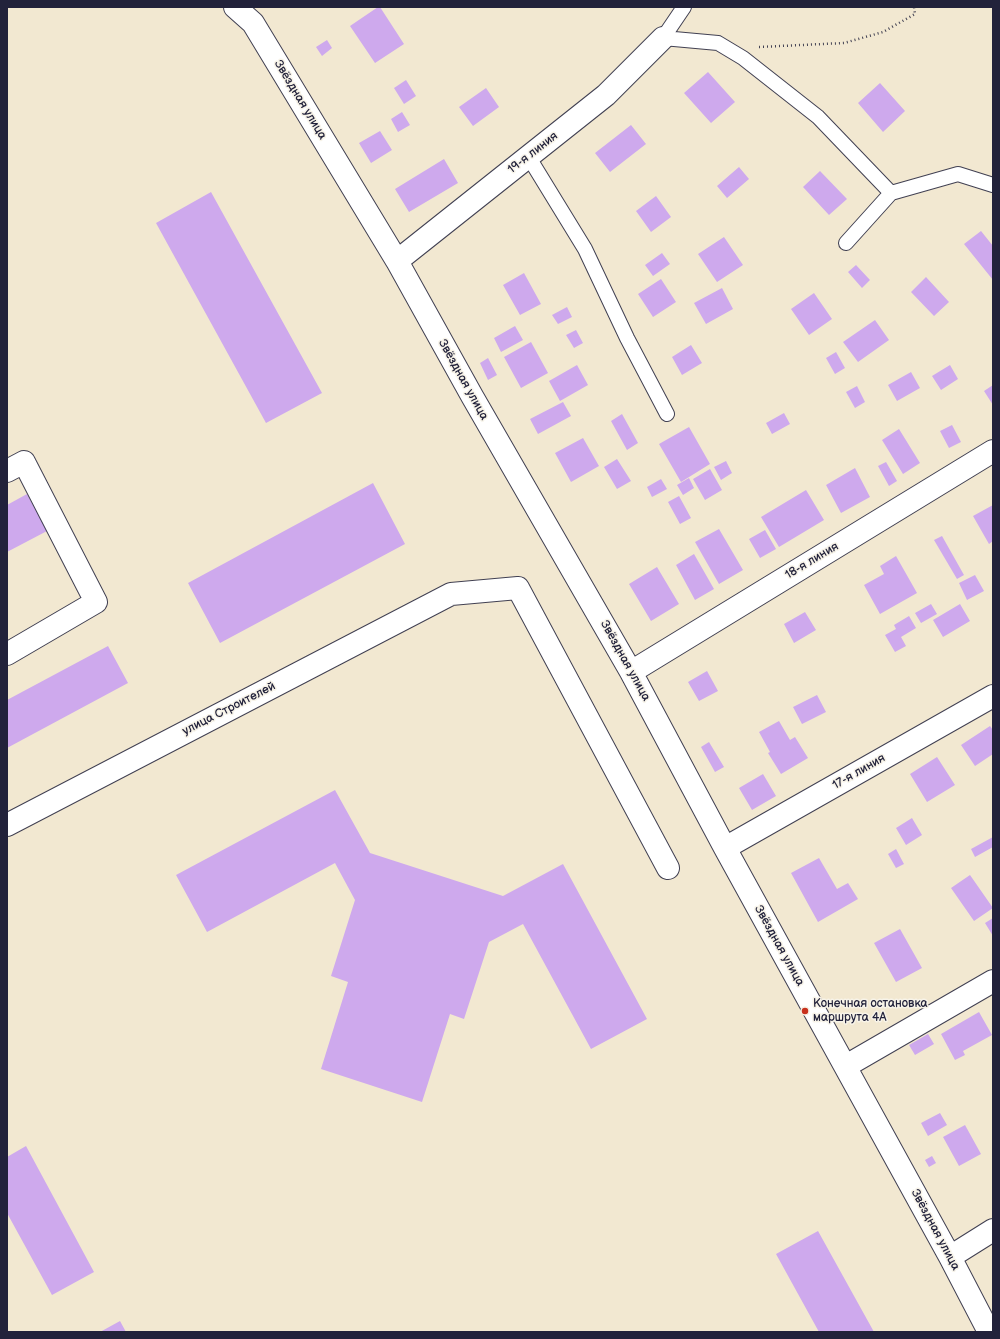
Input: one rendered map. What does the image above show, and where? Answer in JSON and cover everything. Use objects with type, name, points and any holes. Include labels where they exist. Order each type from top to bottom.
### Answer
[{"type":"street","name":"Звёздная улица","points":[[235,7],[253,23],[397,261],[476,403],[631,672],[725,848],[950,1257],[988,1332]]},
{"type":"street","name":"19-я линия","points":[[397,261],[606,95],[663,38]]},
{"type":"street","name":"18-я линия","points":[[631,672],[993,451]]},
{"type":"street","points":[[7,471],[24,462],[96,602],[7,654]]},
{"type":"street","name":"улица Строителей","points":[[7,825],[451,594],[518,588],[668,868]]},
{"type":"street","name":"17-я линия","points":[[725,848],[993,696]]},
{"type":"street","points":[[846,1066],[993,981]]},
{"type":"street","points":[[950,1257],[993,1230]]},
{"type":"lane","points":[[684,7],[663,38],[718,43],[742,58],[818,117],[891,193]]},
{"type":"lane","points":[[528,156],[585,250],[627,338],[668,414]]},
{"type":"lane","points":[[846,243],[891,193],[958,174],[993,185]]},
{"type":"path","points":[[753,48],[844,43],[882,32],[915,14],[914,7]]},
{"type":"building","points":[[380,7],[404,44],[375,63],[350,26]]},
{"type":"building","points":[[327,40],[332,48],[322,56],[316,47]]},
{"type":"building","points":[[708,72],[735,102],[711,123],[684,93]]},
{"type":"building","points":[[406,80],[416,96],[404,104],[394,88]]},
{"type":"building","points":[[880,83],[905,111],[883,132],[858,103]]},
{"type":"building","points":[[486,88],[499,107],[473,126],[459,107]]},
{"type":"building","points":[[402,112],[410,125],[398,132],[391,119]]},
{"type":"building","points":[[631,125],[646,144],[610,172],[595,153]]},
{"type":"building","points":[[380,131],[392,150],[371,163],[359,143]]},
{"type":"building","points":[[444,159],[458,183],[409,212],[395,189]]},
{"type":"building","points":[[739,167],[749,179],[727,198],[717,186]]},
{"type":"building","points":[[820,171],[847,199],[829,215],[803,187]]},
{"type":"building","points":[[211,192],[322,393],[266,423],[156,223]]},
{"type":"building","points":[[656,196],[671,217],[651,232],[636,211]]},
{"type":"building","points":[[981,231],[993,246],[993,280],[964,244]]},
{"type":"building","points":[[724,237],[743,265],[717,282],[698,254]]},
{"type":"building","points":[[662,253],[670,264],[653,276],[645,265]]},
{"type":"building","points":[[856,265],[870,280],[862,288],[848,272]]},
{"type":"building","points":[[524,273],[541,304],[520,315],[503,285]]},
{"type":"building","points":[[926,277],[949,302],[934,316],[911,292]]},
{"type":"building","points":[[661,279],[676,302],[653,317],[638,294]]},
{"type":"building","points":[[722,288],[733,309],[706,324],[694,303]]},
{"type":"building","points":[[814,293],[832,319],[809,335],[791,309]]},
{"type":"building","points":[[567,307],[572,317],[558,324],[552,315]]},
{"type":"building","points":[[875,320],[889,340],[858,362],[843,342]]},
{"type":"building","points":[[515,326],[523,340],[501,352],[494,338]]},
{"type":"building","points":[[576,330],[583,343],[574,348],[566,335]]},
{"type":"building","points":[[531,342],[548,373],[521,388],[504,357]]},
{"type":"building","points":[[691,345],[702,363],[682,375],[672,357]]},
{"type":"building","points":[[836,352],[845,368],[835,374],[826,358]]},
{"type":"building","points":[[488,358],[497,375],[488,380],[480,363]]},
{"type":"building","points":[[577,365],[588,385],[560,401],[549,381]]},
{"type":"building","points":[[950,365],[958,379],[941,390],[932,376]]},
{"type":"building","points":[[911,372],[920,388],[897,401],[888,385]]},
{"type":"building","points":[[993,385],[993,405],[984,391]]},
{"type":"building","points":[[857,386],[865,402],[855,408],[846,392]]},
{"type":"building","points":[[563,402],[571,416],[538,434],[530,419]]},
{"type":"building","points":[[784,413],[790,424],[772,434],[766,423]]},
{"type":"building","points":[[622,414],[638,443],[627,450],[611,421]]},
{"type":"building","points":[[952,425],[961,442],[949,448],[940,431]]},
{"type":"building","points":[[689,427],[710,464],[681,482],[659,444]]},
{"type":"building","points":[[899,429],[920,463],[903,474],[882,440]]},
{"type":"building","points":[[583,438],[599,466],[571,482],[555,453]]},
{"type":"building","points":[[617,459],[631,481],[617,489],[604,467]]},
{"type":"building","points":[[726,461],[732,473],[721,480],[714,467]]},
{"type":"building","points":[[886,462],[897,481],[889,486],[878,466]]},
{"type":"building","points":[[855,468],[870,497],[841,513],[826,485]]},
{"type":"building","points":[[710,469],[722,490],[705,500],[693,479]]},
{"type":"building","points":[[689,478],[694,488],[683,495],[677,485]]},
{"type":"building","points":[[661,479],[667,489],[652,497],[647,487]]},
{"type":"building","points":[[373,483],[405,544],[220,643],[188,583]]},
{"type":"building","points":[[806,490],[824,520],[779,547],[761,517]]},
{"type":"building","points":[[27,494],[47,531],[7,552],[7,505]]},
{"type":"building","points":[[679,496],[691,518],[680,524],[668,502]]},
{"type":"building","points":[[993,505],[993,541],[989,544],[973,516]]},
{"type":"building","points":[[719,529],[743,570],[719,584],[695,542]]},
{"type":"building","points":[[765,530],[776,549],[760,558],[749,539]]},
{"type":"building","points":[[942,536],[964,575],[957,579],[934,540]]},
{"type":"building","points":[[694,554],[714,589],[695,600],[676,565]]},
{"type":"building","points":[[896,556],[917,593],[880,614],[864,585],[884,574],[880,566]]},
{"type":"building","points":[[657,567],[679,604],[651,621],[629,584]]},
{"type":"building","points":[[975,575],[984,591],[967,600],[959,583]]},
{"type":"building","points":[[931,604],[937,614],[921,623],[915,613]]},
{"type":"building","points":[[960,604],[970,621],[943,637],[933,620]]},
{"type":"building","points":[[805,612],[816,630],[794,643],[784,624]]},
{"type":"building","points":[[909,616],[916,628],[901,637],[906,646],[895,652],[885,635],[896,629],[894,625]]},
{"type":"building","points":[[108,646],[128,683],[7,748],[7,700]]},
{"type":"building","points":[[707,671],[718,691],[699,701],[688,682]]},
{"type":"building","points":[[817,695],[826,712],[802,724],[793,707]]},
{"type":"building","points":[[779,721],[790,740],[795,737],[808,758],[781,774],[768,753],[770,752],[759,732]]},
{"type":"building","points":[[990,726],[993,730],[993,754],[975,766],[961,745]]},
{"type":"building","points":[[709,742],[724,767],[715,772],[701,747]]},
{"type":"building","points":[[937,757],[955,785],[927,802],[910,774]]},
{"type":"building","points":[[763,774],[776,796],[752,810],[739,788]]},
{"type":"building","points":[[335,790],[370,853],[503,896],[563,864],[647,1019],[591,1049],[523,924],[489,942],[464,1019],[450,1014],[422,1102],[321,1069],[348,982],[331,976],[355,900],[335,863],[207,932],[176,875]]},
{"type":"building","points":[[912,818],[922,835],[906,845],[896,828]]},
{"type":"building","points":[[993,837],[993,847],[975,857],[971,849]]},
{"type":"building","points":[[896,849],[904,864],[896,868],[888,854]]},
{"type":"building","points":[[819,858],[837,889],[848,883],[858,899],[818,922],[791,873]]},
{"type":"building","points":[[970,875],[993,908],[974,921],[951,888]]},
{"type":"building","points":[[993,918],[993,936],[985,923]]},
{"type":"building","points":[[900,929],[922,968],[896,982],[874,943]]},
{"type":"building","points":[[979,1012],[992,1035],[963,1051],[965,1055],[955,1060],[941,1034]]},
{"type":"building","points":[[928,1034],[934,1044],[915,1055],[909,1045]]},
{"type":"building","points":[[940,1113],[947,1125],[928,1136],[921,1123]]},
{"type":"building","points":[[965,1125],[981,1154],[959,1166],[943,1137]]},
{"type":"building","points":[[26,1146],[94,1272],[52,1295],[7,1213],[7,1157]]},
{"type":"building","points":[[932,1156],[936,1163],[929,1167],[925,1160]]},
{"type":"building","points":[[818,1231],[874,1332],[819,1332],[776,1254]]},
{"type":"building","points":[[120,1321],[126,1332],[100,1332]]},
{"type":"place","name":"Конечная остановка маршрута 4А","points":[[805,1011]]}]
